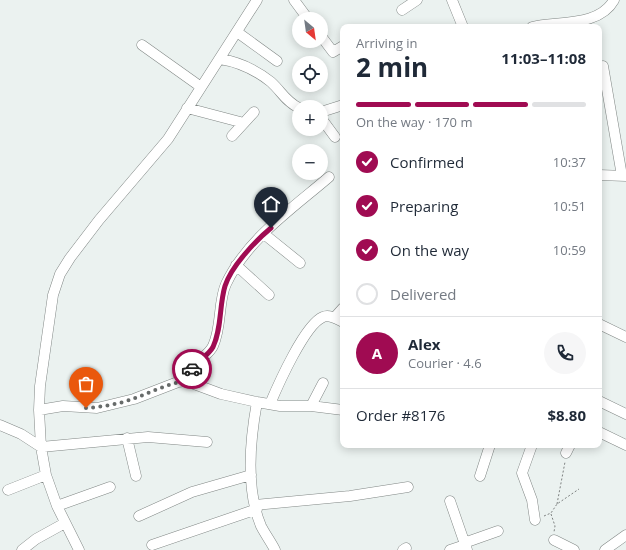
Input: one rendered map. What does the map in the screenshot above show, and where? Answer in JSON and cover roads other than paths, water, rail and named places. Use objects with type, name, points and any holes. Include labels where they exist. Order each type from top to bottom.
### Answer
[{"type":"street","points":[[79,550],[56,506],[46,475],[41,447],[39,410],[49,317],[53,295],[60,274],[86,235],[168,139],[257,0]]},
{"type":"street","points":[[294,0],[303,12]]},
{"type":"street","points":[[402,10],[417,0]]},
{"type":"street","points":[[452,0],[462,24]]},
{"type":"street","points":[[544,24],[561,24],[595,16],[610,8],[614,0]]},
{"type":"street","points":[[237,32],[277,61]]},
{"type":"street","points":[[142,45],[201,87]]},
{"type":"street","points":[[328,45],[334,52],[340,48]]},
{"type":"street","points":[[220,59],[234,61],[257,72],[272,83],[285,99],[292,104]]},
{"type":"street","points":[[602,66],[624,176],[602,175]]},
{"type":"street","points":[[328,110],[340,106]]},
{"type":"street","points":[[187,108],[244,123]]},
{"type":"street","points":[[232,136],[254,112]]},
{"type":"street","points":[[328,128],[335,137]]},
{"type":"street","points":[[186,381],[196,363],[210,352],[214,344],[218,331],[225,285],[236,265],[264,234],[329,177]]},
{"type":"street","points":[[264,234],[300,263]]},
{"type":"street","points":[[236,265],[269,295]]},
{"type":"street","points":[[270,404],[283,373],[299,345],[313,326],[322,317],[339,320]]},
{"type":"street","points":[[602,325],[626,337]]},
{"type":"street","points":[[39,410],[63,406],[97,408],[134,399],[178,382],[186,381],[221,394],[257,402],[340,410]]},
{"type":"street","points":[[311,406],[323,383]]},
{"type":"street","points":[[257,402],[251,438],[251,475],[256,507],[261,525],[275,550]]},
{"type":"street","points":[[602,402],[626,414]]},
{"type":"street","points":[[0,425],[21,434],[41,447],[127,438],[207,442]]},
{"type":"street","points":[[602,433],[626,445]]},
{"type":"street","points":[[127,438],[136,476]]},
{"type":"street","points":[[480,476],[489,448]]},
{"type":"street","points":[[531,448],[522,473],[532,500],[535,520]]},
{"type":"street","points":[[8,490],[46,475]]},
{"type":"street","points":[[139,516],[192,492],[251,475]]},
{"type":"street","points":[[56,506],[110,487]]},
{"type":"street","points":[[152,545],[256,507],[350,496],[408,487]]},
{"type":"street","points":[[450,501],[465,546]]},
{"type":"street","points":[[22,550],[36,539],[65,523]]},
{"type":"street","points":[[450,550],[465,546],[498,531]]},
{"type":"street","points":[[605,550],[626,535]]},
{"type":"street","points":[[554,540],[574,550]]}]
